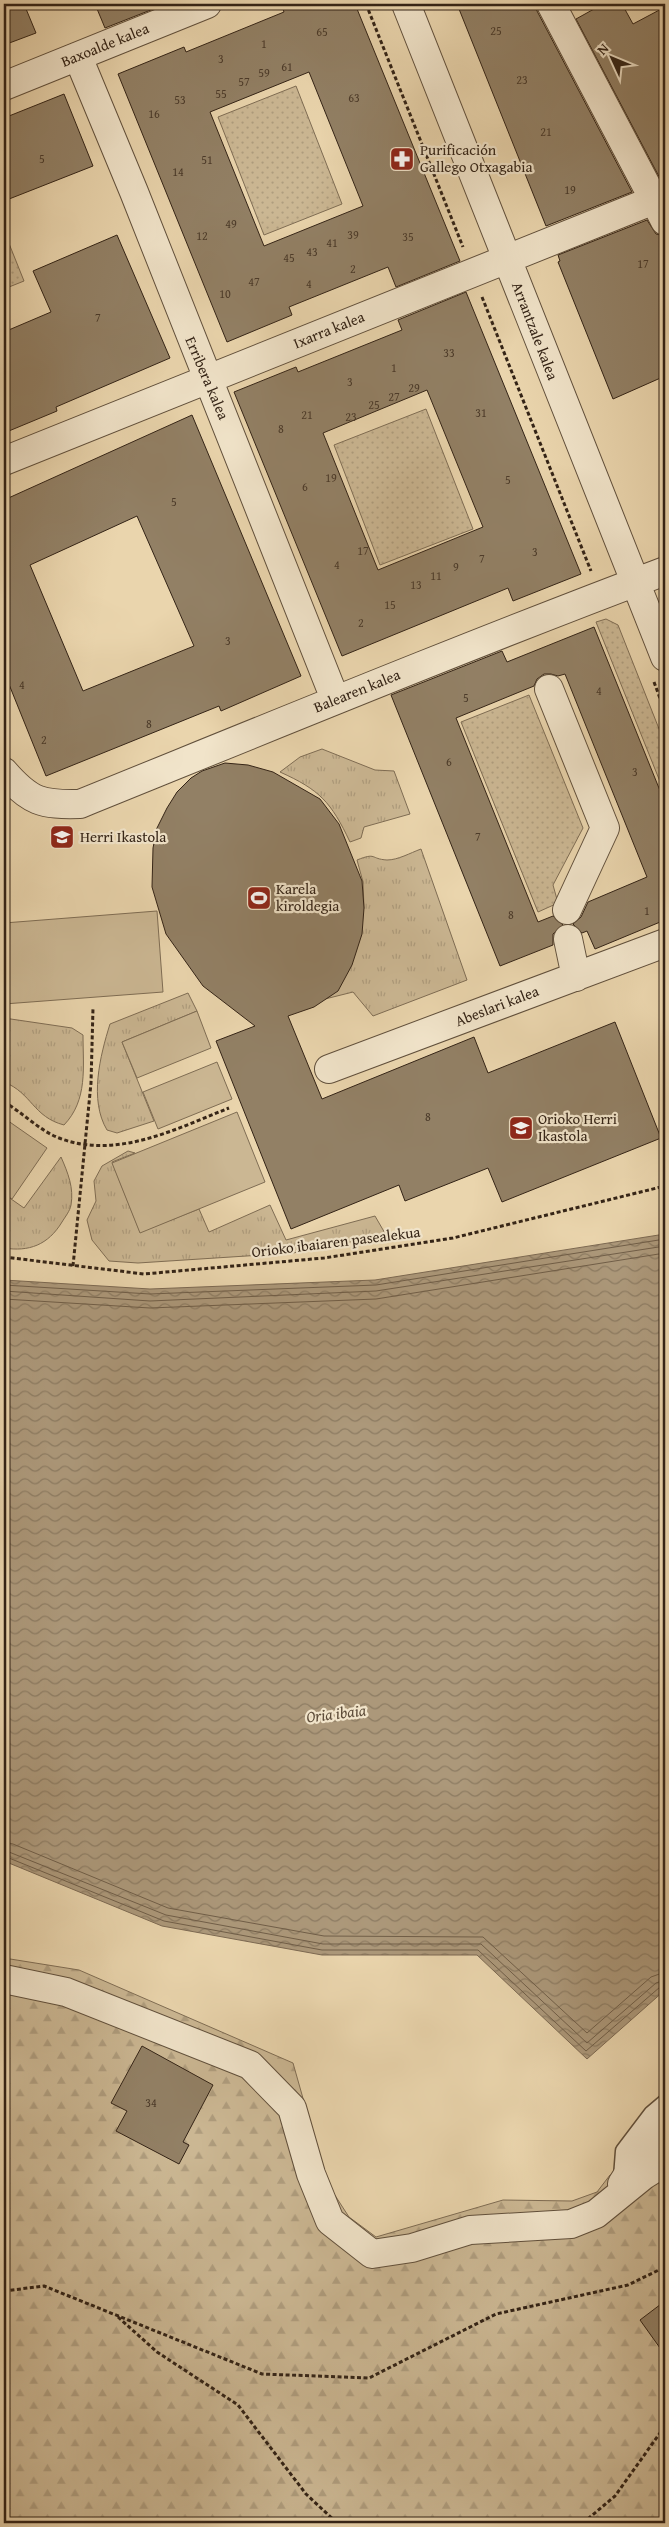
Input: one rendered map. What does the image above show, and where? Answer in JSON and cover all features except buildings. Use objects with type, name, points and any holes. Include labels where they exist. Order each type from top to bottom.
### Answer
[{"type":"street","name":"Baxoalde kalea","points":[[4,86],[207,4]]},
{"type":"street","name":"Arrantzale kalea","points":[[406,4],[634,582],[659,667]]},
{"type":"street","points":[[559,6],[660,211]]},
{"type":"street","name":"Erribera kalea","points":[[78,56],[134,192],[335,700]]},
{"type":"street","name":"Ixarra kalea","points":[[4,461],[507,260],[660,211]]},
{"type":"street","name":"Balearen kalea","points":[[4,772],[16,786],[31,797],[50,805],[80,804],[600,594],[665,571]]},
{"type":"street","points":[[549,688],[604,828],[567,910]]},
{"type":"street","points":[[568,939],[576,977]]},
{"type":"street","name":"Abeslari kalea","points":[[329,1069],[665,943]]},
{"type":"street","points":[[4,1979],[66,1992],[250,2065],[292,2108],[311,2174],[330,2221],[372,2254],[412,2248],[470,2230],[571,2224],[596,2214],[664,2161]]},
{"type":"street","points":[[596,2214],[622,2184],[662,2127]]},
{"type":"lane","points":[[622,2184],[624,2151],[652,2114],[665,2103]]},
{"type":"path","points":[[366,4],[600,594]]},
{"type":"path","points":[[659,667],[665,712]]},
{"type":"path","points":[[73,1266],[83,1144],[91,1083],[93,1008]]},
{"type":"path","points":[[4,1102],[58,1138],[83,1144],[110,1146],[160,1136],[229,1108]]},
{"type":"path","name":"Orioko ibaiaren pasealekua","points":[[4,1257],[144,1274],[324,1258],[453,1238],[665,1186]]},
{"type":"path","points":[[4,2290],[44,2286],[262,2374],[369,2378],[496,2314],[628,2285],[665,2267]]},
{"type":"path","points":[[116,2315],[157,2352],[238,2405],[306,2494],[337,2523]]},
{"type":"path","points":[[583,2523],[615,2496],[665,2426]]},
{"type":"green space","points":[[296,86],[342,204],[264,235],[218,117]]},
{"type":"green space","points":[[6,236],[24,281],[4,289],[4,237]]},
{"type":"green space","points":[[426,409],[473,529],[380,565],[334,445]]},
{"type":"green space","points":[[606,619],[618,625],[665,744],[665,794],[596,622]]},
{"type":"green space","points":[[529,695],[583,828],[553,885],[558,903],[538,912],[461,722]]},
{"type":"green space","points":[[322,749],[375,770],[394,771],[410,814],[364,827],[361,838],[350,842],[337,817],[323,799],[305,785],[280,772],[300,757]]},
{"type":"green space","points":[[421,849],[467,980],[373,1016],[353,992],[325,999],[364,908],[363,882],[357,860],[371,856],[391,860]]},
{"type":"green space","points":[[157,911],[163,992],[4,1004],[4,923]]},
{"type":"green space","points":[[188,993],[197,1011],[122,1042],[154,1121],[117,1133],[107,1130],[98,1105],[97,1092],[100,1064],[110,1024]]},
{"type":"green space","points":[[197,1011],[211,1048],[137,1078],[122,1042]]},
{"type":"green space","points":[[4,1018],[72,1028],[83,1035],[83,1083],[81,1094],[72,1115],[64,1125],[45,1116],[21,1092],[4,1082]]},
{"type":"green space","points":[[217,1062],[232,1099],[158,1129],[143,1092]]},
{"type":"green space","points":[[237,1112],[265,1182],[140,1233],[112,1163]]},
{"type":"green space","points":[[4,1118],[47,1148],[12,1199],[4,1194]]},
{"type":"green space","points":[[128,1151],[135,1153],[112,1162],[140,1232],[199,1209],[209,1232],[270,1205],[286,1240],[375,1216],[386,1235],[293,1253],[138,1263],[109,1261],[92,1240],[87,1220],[96,1201],[94,1181],[102,1166]]},
{"type":"green space","points":[[61,1157],[72,1193],[70,1209],[57,1230],[44,1241],[30,1248],[4,1248],[4,1194],[24,1208]]},
{"type":"green space","points":[[4,1958],[79,1970],[293,2063],[327,2183],[349,2217],[376,2237],[503,2200],[572,2201],[597,2192],[610,2175],[665,2173],[665,2523],[4,2523]]},
{"type":"water","name":"Oria ibaia","points":[[665,1234],[665,1990],[587,2059],[477,1955],[322,1955],[162,1926],[4,1861],[4,1280],[150,1289],[375,1280]]},
{"type":"place","name":"Purificación Gallego Otxagabia","points":[[402,159]]},
{"type":"place","name":"Herri Ikastola","points":[[62,837]]},
{"type":"place","name":"Karela kiroldegia","points":[[259,898]]},
{"type":"place","name":"Orioko Herri Ikastola","points":[[521,1128]]}]
